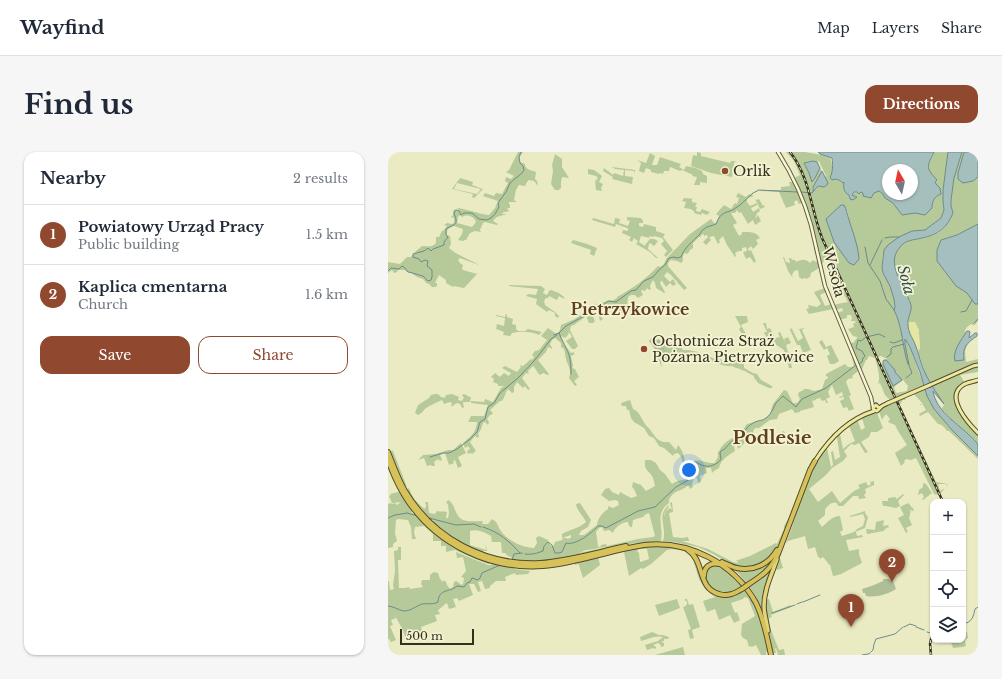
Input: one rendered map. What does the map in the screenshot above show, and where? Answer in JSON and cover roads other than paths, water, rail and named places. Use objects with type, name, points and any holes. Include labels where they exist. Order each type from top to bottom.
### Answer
[{"type":"highway","points":[[388,452],[404,490],[418,511]]},
{"type":"highway","points":[[388,460],[408,501],[428,523],[459,544],[490,559],[529,565],[555,564],[644,545],[661,544],[680,546],[704,554],[723,564],[743,584],[756,603],[764,624],[772,655]]},
{"type":"highway","points":[[772,655],[764,600],[778,554],[808,474],[815,461]]},
{"type":"highway","points":[[778,554],[766,572],[733,593],[724,594],[716,592],[708,586],[705,581],[704,570],[710,564],[723,564],[740,569],[748,569],[756,568],[765,563],[772,557],[791,521]]},
{"type":"highway","points":[[529,565],[552,562],[631,545],[661,542],[691,547],[707,553],[723,564],[736,574],[750,589],[758,603],[768,632]]},
{"type":"highway","points":[[749,584],[771,565],[780,544]]},
{"type":"highway","points":[[680,546],[690,551],[695,557],[704,582],[711,591],[717,594],[725,595],[733,594],[742,588]]},
{"type":"main road","name":"Wesoła","points":[[778,152],[791,174],[799,192],[811,225],[825,287],[876,407]]},
{"type":"main road","points":[[815,461],[823,449],[838,433],[876,407],[882,406],[951,375],[978,365]]},
{"type":"main road","points":[[978,380],[961,386],[956,396],[958,405],[966,421],[978,433]]},
{"type":"water","points":[[818,152],[934,152],[928,166],[930,172],[937,180],[935,182],[940,188],[941,194],[935,198],[932,208],[925,215],[915,213],[902,215],[893,203],[888,200],[918,200],[918,164],[882,164],[882,193],[879,191],[874,193],[871,198],[863,196],[863,193],[861,192],[859,194],[854,192],[852,195],[857,197],[853,200],[850,199],[849,195],[845,191],[844,182],[843,183],[835,179],[832,180],[830,178],[832,173],[832,158]]},
{"type":"water","points":[[948,152],[962,152],[954,178],[951,200],[953,213],[951,218],[945,227],[937,233],[928,237],[904,243],[900,247],[894,260],[897,274],[911,304],[908,322],[909,332],[926,375],[944,404],[933,391],[935,398],[942,410],[977,443],[978,456],[952,430],[934,409],[927,396],[920,372],[910,347],[905,339],[909,365],[908,364],[901,330],[894,310],[894,299],[882,267],[884,250],[888,245],[899,237],[912,231],[925,230],[941,218],[944,210],[943,190]]},
{"type":"water","points":[[964,152],[978,152],[978,177],[973,181],[963,183],[958,179],[958,173]]},
{"type":"water","points":[[813,161],[817,162],[820,168],[812,182],[804,163]]},
{"type":"water","points":[[822,171],[828,183],[824,187],[818,186],[813,192],[813,187]]},
{"type":"water","points":[[841,205],[844,205],[846,209],[858,249],[859,259],[854,265],[849,263],[834,242],[826,219]]},
{"type":"water","points":[[978,224],[978,304],[975,304],[967,293],[956,286],[937,261],[937,250],[941,240],[957,235]]},
{"type":"water","points":[[967,331],[970,332],[969,338],[975,333],[977,333],[977,336],[966,346],[964,360],[955,361],[954,357],[956,349]]},
{"type":"water","points":[[884,360],[886,360],[895,370],[902,380],[893,386],[883,364]]},
{"type":"waterway","points":[[388,271],[391,268],[399,269],[402,266],[408,272],[423,276],[428,281],[431,280],[432,270],[427,266],[428,261],[425,260],[421,262],[419,259],[413,257],[413,254],[424,251],[428,248],[431,251],[444,245],[444,242],[448,237],[446,235],[446,229],[454,225],[456,222],[454,213],[456,210],[459,211],[461,215],[464,213],[472,213],[479,219],[487,220],[491,218],[499,207],[498,203],[506,192],[510,183],[524,170],[520,163],[519,157],[521,152]]},
{"type":"waterway","points":[[554,335],[585,314],[590,313],[594,307],[602,306],[608,301],[616,302],[631,291],[636,290],[644,281],[653,277],[665,265],[669,258],[681,257],[686,248],[703,230],[716,224],[721,215],[739,206],[753,193],[759,190],[797,192]]},
{"type":"waterway","points":[[801,192],[813,192]]},
{"type":"waterway","points":[[885,238],[899,237]]},
{"type":"waterway","points":[[870,265],[882,240]]},
{"type":"waterway","points":[[865,247],[868,263],[880,281],[886,299],[894,310]]},
{"type":"waterway","points":[[961,312],[966,311],[972,300]]},
{"type":"waterway","points":[[974,323],[978,319]]},
{"type":"waterway","points":[[559,333],[569,355],[571,374]]},
{"type":"waterway","points":[[859,364],[865,356],[862,351],[856,348],[858,340],[861,341],[866,337],[879,334],[885,337]]},
{"type":"waterway","points":[[430,457],[443,453],[449,453],[469,440],[477,432],[480,422],[485,419],[488,407],[494,403],[500,393],[518,378],[534,361],[551,339],[557,335]]},
{"type":"waterway","points":[[890,342],[894,343],[902,340]]},
{"type":"waterway","points":[[887,357],[891,354],[891,349],[893,347],[904,344]]},
{"type":"waterway","points":[[906,378],[912,373],[908,363]]},
{"type":"waterway","points":[[525,554],[534,554],[543,551],[544,546],[548,542],[552,545],[555,553],[562,552],[566,543],[574,543],[578,541],[598,526],[606,528],[638,511],[655,507],[676,487],[692,478],[690,466],[695,462],[703,466],[712,466],[716,464],[721,459],[721,451],[732,441],[744,437],[745,430],[756,421],[764,420],[768,417],[776,403],[783,396],[796,407],[802,399],[826,388],[856,365]]},
{"type":"waterway","points":[[388,518],[407,513],[418,516]]},
{"type":"waterway","points":[[429,518],[456,525],[474,524],[481,527]]},
{"type":"waterway","points":[[483,527],[494,531],[503,537],[520,553]]},
{"type":"waterway","points":[[512,560],[514,554],[522,553]]},
{"type":"waterway","points":[[388,606],[407,611],[422,604],[436,603],[438,602],[442,593],[457,586],[464,587],[472,578],[478,580],[482,573],[500,565]]},
{"type":"waterway","points":[[803,602],[820,595]]},
{"type":"waterway","points":[[797,604],[802,602]]},
{"type":"waterway","points":[[772,613],[795,605]]},
{"type":"waterway","points":[[966,623],[970,621],[973,617],[975,609],[978,607]]},
{"type":"waterway","points":[[904,627],[910,624],[916,626]]},
{"type":"waterway","points":[[871,652],[876,639],[895,634],[903,627]]},
{"type":"waterway","points":[[916,627],[924,630]]},
{"type":"waterway","points":[[862,655],[870,653]]},
{"type":"railway","points":[[790,152],[802,172],[822,238],[942,499]]},
{"type":"railway","points":[[930,643],[931,655]]},
{"type":"place","name":"Orlik","points":[[725,171]]},
{"type":"place","name":"Ochotnicza Straż Pożarna Pietrzykowice","points":[[644,349]]},
{"type":"place","name":"Kaplica cmentarna","points":[[892,582]]},
{"type":"place","name":"Powiatowy Urząd Pracy","points":[[851,627]]},
{"type":"district","name":"Pietrzykowice","points":[[630,309]]},
{"type":"district","name":"Podlesie","points":[[772,438]]},
{"type":"water label","name":"Soła","points":[[906,280]]}]
